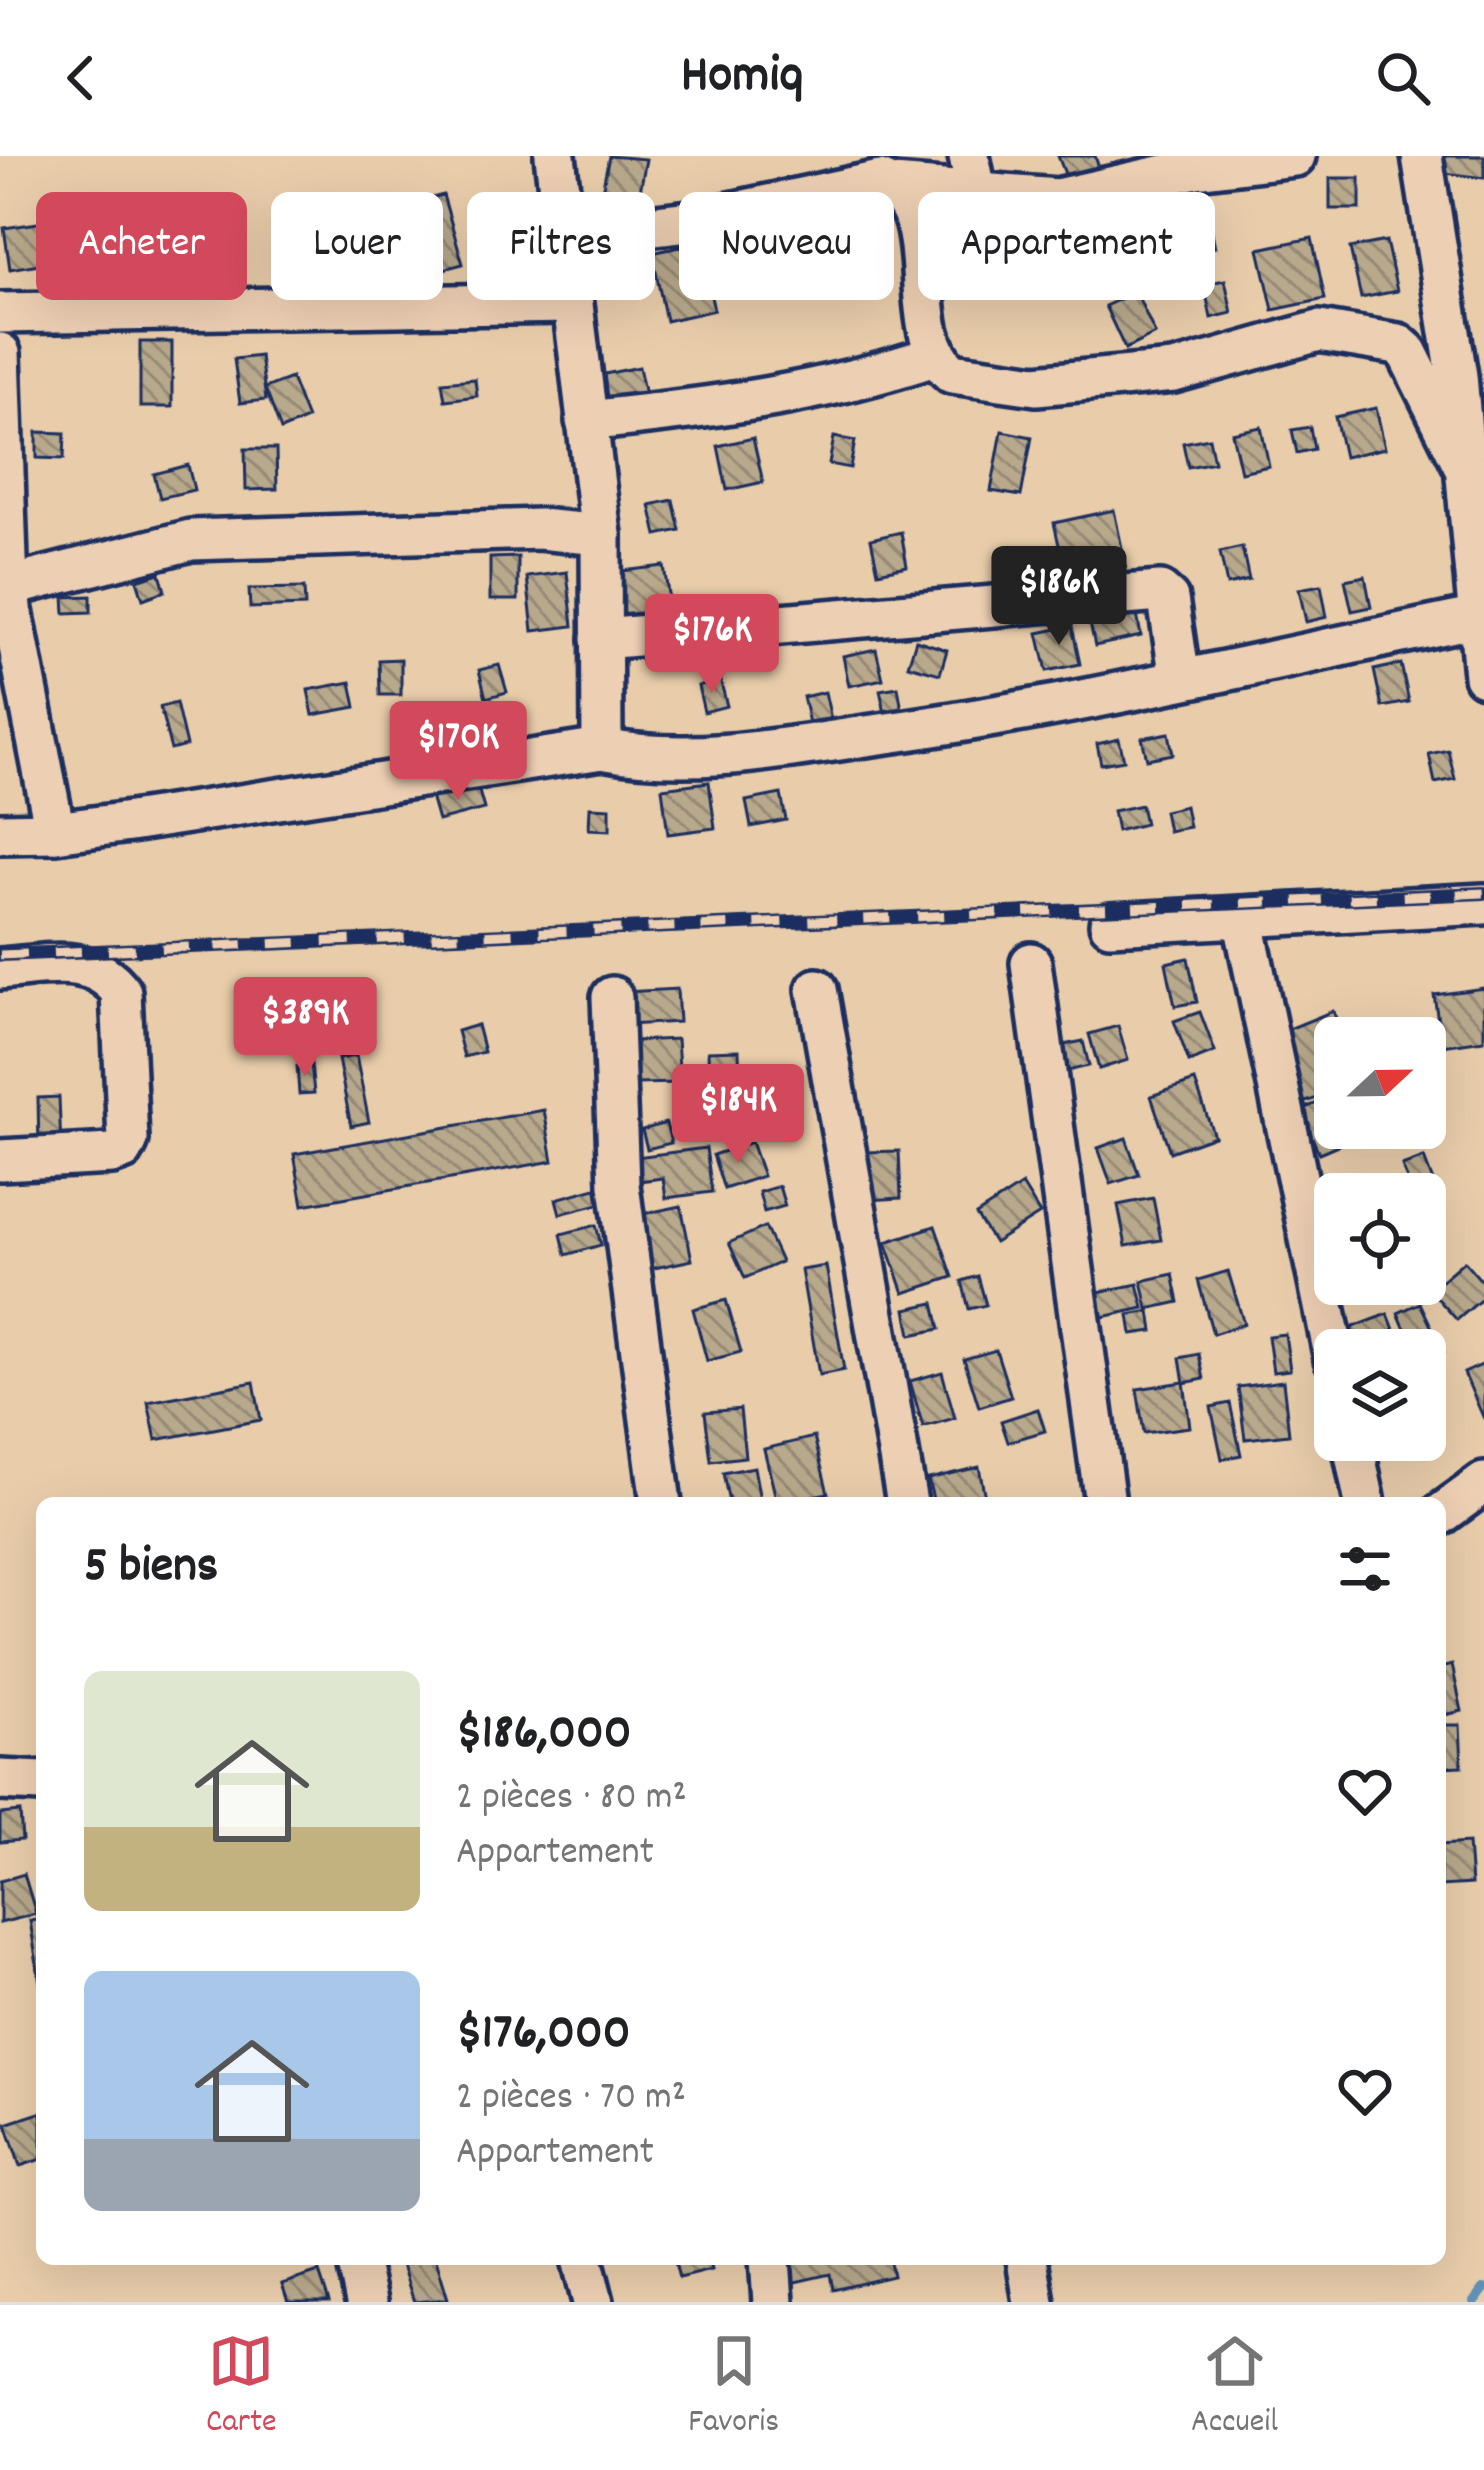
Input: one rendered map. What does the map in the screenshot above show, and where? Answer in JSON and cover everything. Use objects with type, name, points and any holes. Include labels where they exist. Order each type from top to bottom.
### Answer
[{"type":"street","points":[[555,156],[558,192]]},
{"type":"street","points":[[893,186],[973,174],[1057,199],[1196,168],[1294,156]]},
{"type":"street","points":[[1422,156],[1443,273],[1484,676]]},
{"type":"street","points":[[655,225],[698,220],[834,172],[893,186],[903,194],[915,218],[923,292],[937,355],[952,373],[1036,386],[1174,372],[1303,333],[1361,336],[1398,344],[1408,352],[1464,466]]},
{"type":"street","points":[[0,313],[570,302],[601,535],[602,749]]},
{"type":"street","points":[[0,353],[4,590],[55,832]]},
{"type":"street","points":[[586,421],[828,388],[937,355]]},
{"type":"street","points":[[4,590],[191,540],[539,529],[601,535]]},
{"type":"street","points":[[602,639],[1160,592],[1168,599],[1175,629],[1180,679]]},
{"type":"street","points":[[0,833],[55,832],[602,749],[660,758],[834,741],[1042,708],[1478,617]]},
{"type":"street","points":[[1110,924],[1484,904]]},
{"type":"street","points":[[1243,917],[1329,1329]]},
{"type":"street","points":[[1031,963],[1104,1497]]},
{"type":"street","points":[[0,969],[81,964],[110,977],[121,992],[128,1140],[123,1150],[112,1154],[0,1160]]},
{"type":"street","points":[[817,989],[907,1497]]},
{"type":"street","points":[[611,997],[619,1185],[660,1497]]},
{"type":"street","points":[[1356,1461],[1364,1497]]},
{"type":"street","points":[[1446,1511],[1484,1484]]},
{"type":"street","points":[[0,1780],[36,1782]]},
{"type":"street","points":[[357,2265],[366,2302]]},
{"type":"street","points":[[584,2265],[593,2302]]},
{"type":"street","points":[[770,2265],[773,2302]]},
{"type":"street","points":[[1028,2265],[1034,2302]]},
{"type":"building","points":[[609,156],[646,159],[640,192],[602,192]]},
{"type":"building","points":[[1058,156],[1095,156],[1102,177],[1071,189]]},
{"type":"building","points":[[1430,156],[1484,156],[1484,178],[1429,171]]},
{"type":"building","points":[[1330,178],[1360,178],[1360,209],[1330,209]]},
{"type":"building","points":[[443,195],[463,264],[443,269]]},
{"type":"building","points":[[36,223],[36,265],[10,269],[4,228]]},
{"type":"building","points":[[1312,238],[1325,299],[1273,310],[1259,249]]},
{"type":"building","points":[[1386,241],[1397,291],[1361,298],[1350,248]]},
{"type":"building","points":[[679,247],[679,300],[712,300],[714,310],[666,321],[655,252]]},
{"type":"building","points":[[1225,280],[1232,313],[1211,318],[1207,300],[1215,300],[1215,282]]},
{"type":"building","points":[[1118,300],[1140,300],[1155,334],[1125,349],[1105,306]]},
{"type":"building","points":[[140,342],[172,342],[172,407],[140,407]]},
{"type":"building","points":[[260,356],[266,400],[240,403],[234,359]]},
{"type":"building","points":[[639,367],[645,395],[605,403],[600,375]]},
{"type":"building","points":[[291,378],[307,419],[281,430],[265,388]]},
{"type":"building","points":[[475,379],[477,396],[445,400],[442,382]]},
{"type":"building","points":[[1376,408],[1385,448],[1344,457],[1335,417]]},
{"type":"building","points":[[1261,427],[1269,466],[1241,472],[1232,433]]},
{"type":"building","points":[[1310,427],[1314,449],[1297,453],[1292,430]]},
{"type":"building","points":[[1002,431],[1032,437],[1021,496],[991,491]]},
{"type":"building","points":[[37,432],[65,433],[64,459],[37,458]]},
{"type":"building","points":[[834,437],[855,441],[850,468],[829,464]]},
{"type":"building","points":[[753,438],[763,482],[727,490],[718,446]]},
{"type":"building","points":[[1209,438],[1214,462],[1188,467],[1183,443]]},
{"type":"building","points":[[245,449],[276,449],[277,489],[246,490]]},
{"type":"building","points":[[188,465],[194,490],[160,498],[154,474]]},
{"type":"building","points":[[673,500],[680,530],[657,535],[650,505]]},
{"type":"building","points":[[1114,510],[1126,567],[1067,580],[1054,523]]},
{"type":"building","points":[[901,532],[907,566],[878,572],[871,539]]},
{"type":"building","points":[[1242,547],[1249,580],[1227,585],[1220,552]]},
{"type":"building","points":[[518,557],[518,600],[490,600],[490,558]]},
{"type":"building","points":[[664,566],[672,622],[621,629],[614,572]]},
{"type":"building","points":[[567,572],[573,626],[533,631],[527,577]]},
{"type":"building","points":[[160,573],[165,591],[143,599],[137,580]]},
{"type":"building","points":[[1365,576],[1371,607],[1352,611],[1345,580]]},
{"type":"building","points":[[1321,585],[1327,617],[1306,622],[1299,589]]},
{"type":"building","points":[[304,588],[305,606],[250,608],[249,589]]},
{"type":"building","points":[[91,596],[91,612],[65,613],[64,597]]},
{"type":"building","points":[[1136,609],[1141,636],[1095,646],[1089,619]]},
{"type":"building","points":[[1072,626],[1080,664],[1047,671],[1038,633]]},
{"type":"building","points":[[916,640],[947,650],[940,674],[908,665]]},
{"type":"building","points":[[876,649],[883,679],[849,686],[843,656]]},
{"type":"building","points":[[401,659],[401,695],[380,695],[379,660]]},
{"type":"building","points":[[1401,664],[1409,702],[1382,707],[1374,670]]},
{"type":"building","points":[[499,665],[507,692],[486,698],[479,670]]},
{"type":"building","points":[[720,679],[727,706],[704,712],[698,686]]},
{"type":"building","points":[[351,682],[356,707],[313,715],[308,690]]},
{"type":"building","points":[[898,687],[902,710],[885,713],[880,690]]},
{"type":"building","points":[[825,692],[831,719],[809,723],[803,697]]},
{"type":"building","points":[[176,703],[186,746],[171,750],[160,707]]},
{"type":"building","points":[[1169,733],[1173,754],[1147,759],[1142,738]]},
{"type":"building","points":[[1119,739],[1124,760],[1101,764],[1097,744]]},
{"type":"building","points":[[1448,750],[1455,779],[1435,783],[1429,754]]},
{"type":"building","points":[[709,782],[715,828],[668,834],[662,788]]},
{"type":"building","points":[[477,784],[484,809],[438,821],[431,797]]},
{"type":"building","points":[[781,794],[786,820],[751,827],[746,801]]},
{"type":"building","points":[[1141,805],[1145,824],[1117,831],[1113,811]]},
{"type":"building","points":[[1185,806],[1189,827],[1168,831],[1164,811]]},
{"type":"building","points":[[590,807],[610,808],[610,830],[589,829]]},
{"type":"building","points":[[1188,958],[1197,1002],[1175,1006],[1166,963]]},
{"type":"building","points":[[1484,988],[1484,1040],[1446,1045],[1446,1017],[1437,1017],[1434,995]]},
{"type":"building","points":[[677,989],[679,1022],[627,1025],[625,992]]},
{"type":"building","points":[[1200,1012],[1215,1052],[1189,1062],[1174,1021]]},
{"type":"building","points":[[1314,1019],[1314,1099],[1303,1103],[1274,1035]]},
{"type":"building","points":[[477,1025],[484,1052],[464,1057],[457,1031]]},
{"type":"building","points":[[1118,1026],[1128,1060],[1099,1069],[1089,1034]]},
{"type":"building","points":[[677,1039],[680,1083],[636,1084],[634,1041]]},
{"type":"building","points":[[1083,1041],[1089,1066],[1055,1074],[1049,1048]]},
{"type":"building","points":[[739,1050],[740,1079],[709,1081],[708,1051]]},
{"type":"building","points":[[356,1056],[369,1122],[351,1126],[338,1059]]},
{"type":"building","points":[[311,1064],[314,1093],[299,1094],[297,1066]]},
{"type":"building","points":[[1195,1081],[1214,1136],[1170,1152],[1151,1096]]},
{"type":"building","points":[[673,1086],[687,1086],[690,1136],[676,1137]]},
{"type":"building","points":[[59,1097],[61,1149],[39,1149],[38,1098]]},
{"type":"building","points":[[1314,1104],[1314,1142],[1300,1110]]},
{"type":"building","points":[[544,1110],[553,1161],[303,1205],[294,1154]]},
{"type":"building","points":[[666,1123],[671,1143],[647,1149],[642,1130]]},
{"type":"building","points":[[1126,1138],[1139,1175],[1111,1184],[1098,1148]]},
{"type":"building","points":[[751,1142],[763,1176],[724,1189],[713,1155]]},
{"type":"building","points":[[706,1148],[712,1192],[666,1198],[663,1178],[631,1182],[628,1158]]},
{"type":"building","points":[[899,1151],[901,1198],[868,1200],[865,1152]]},
{"type":"building","points":[[1424,1158],[1430,1173],[1404,1173],[1402,1166]]},
{"type":"building","points":[[1022,1185],[1040,1214],[994,1243],[976,1215]]},
{"type":"building","points":[[779,1186],[785,1206],[764,1212],[759,1192]]},
{"type":"building","points":[[599,1187],[603,1203],[560,1214],[556,1199]]},
{"type":"building","points":[[1153,1198],[1161,1240],[1126,1246],[1118,1205]]},
{"type":"building","points":[[681,1206],[692,1260],[650,1269],[638,1215]]},
{"type":"building","points":[[596,1225],[601,1245],[566,1255],[561,1234]]},
{"type":"building","points":[[935,1226],[953,1277],[904,1293],[886,1242]]},
{"type":"building","points":[[765,1227],[781,1262],[745,1278],[729,1243]]},
{"type":"building","points":[[1464,1261],[1484,1284],[1484,1297],[1457,1320],[1444,1305],[1446,1276]]},
{"type":"building","points":[[826,1266],[844,1370],[819,1375],[801,1270]]},
{"type":"building","points":[[1228,1271],[1244,1324],[1213,1334],[1198,1280]]},
{"type":"building","points":[[1173,1274],[1179,1302],[1148,1309],[1142,1281]]},
{"type":"building","points":[[978,1276],[986,1305],[969,1309],[962,1281]]},
{"type":"building","points":[[1138,1284],[1144,1308],[1094,1319],[1088,1294]]},
{"type":"building","points":[[726,1300],[741,1352],[707,1361],[693,1309]]},
{"type":"building","points":[[934,1303],[940,1329],[911,1335],[906,1309]]},
{"type":"building","points":[[1421,1305],[1432,1329],[1405,1329],[1398,1313]]},
{"type":"building","points":[[1150,1311],[1153,1331],[1132,1334],[1129,1315]]},
{"type":"building","points":[[1388,1314],[1394,1329],[1348,1329]]},
{"type":"building","points":[[1285,1334],[1290,1370],[1273,1372],[1268,1336]]},
{"type":"building","points":[[996,1350],[1011,1397],[979,1407],[964,1359]]},
{"type":"building","points":[[1199,1354],[1204,1379],[1184,1383],[1180,1358]]},
{"type":"building","points":[[1484,1364],[1484,1419],[1464,1373]]},
{"type":"building","points":[[942,1372],[955,1418],[923,1427],[910,1381]]},
{"type":"building","points":[[1283,1381],[1289,1434],[1245,1439],[1238,1387]]},
{"type":"building","points":[[254,1382],[261,1420],[156,1440],[148,1402]]},
{"type":"building","points":[[1184,1382],[1190,1427],[1144,1433],[1137,1389]]},
{"type":"building","points":[[1230,1403],[1241,1455],[1222,1459],[1211,1407]]},
{"type":"building","points":[[740,1409],[745,1457],[711,1461],[705,1412]]},
{"type":"building","points":[[1038,1409],[1045,1431],[1008,1442],[1001,1421]]},
{"type":"building","points":[[814,1437],[828,1493],[776,1497],[764,1449]]},
{"type":"building","points":[[754,1467],[759,1497],[728,1497],[723,1473]]},
{"type":"building","points":[[979,1467],[985,1497],[932,1497],[928,1479]]},
{"type":"building","points":[[1452,1665],[1462,1711],[1446,1715],[1446,1666]]},
{"type":"building","points":[[1446,1725],[1460,1725],[1462,1766],[1446,1767]]},
{"type":"building","points":[[20,1812],[22,1840],[0,1842],[0,1814]]},
{"type":"building","points":[[1468,1843],[1471,1884],[1446,1886],[1446,1845]]},
{"type":"building","points":[[24,1874],[36,1914],[0,1923],[0,1881]]},
{"type":"building","points":[[36,1920],[36,1958],[30,1921]]},
{"type":"building","points":[[36,2114],[36,2161],[20,2166],[6,2124]]},
{"type":"building","points":[[402,2265],[438,2265],[448,2299],[414,2302]]},
{"type":"building","points":[[676,2265],[710,2265],[711,2270],[679,2278]]},
{"type":"building","points":[[777,2265],[890,2265],[893,2276],[833,2290],[830,2274],[782,2285]]},
{"type":"building","points":[[319,2272],[329,2302],[288,2302],[282,2284]]},
{"type":"waterway","points":[[1474,2302],[1484,2289]]},
{"type":"railway","points":[[0,955],[1484,893]]}]
